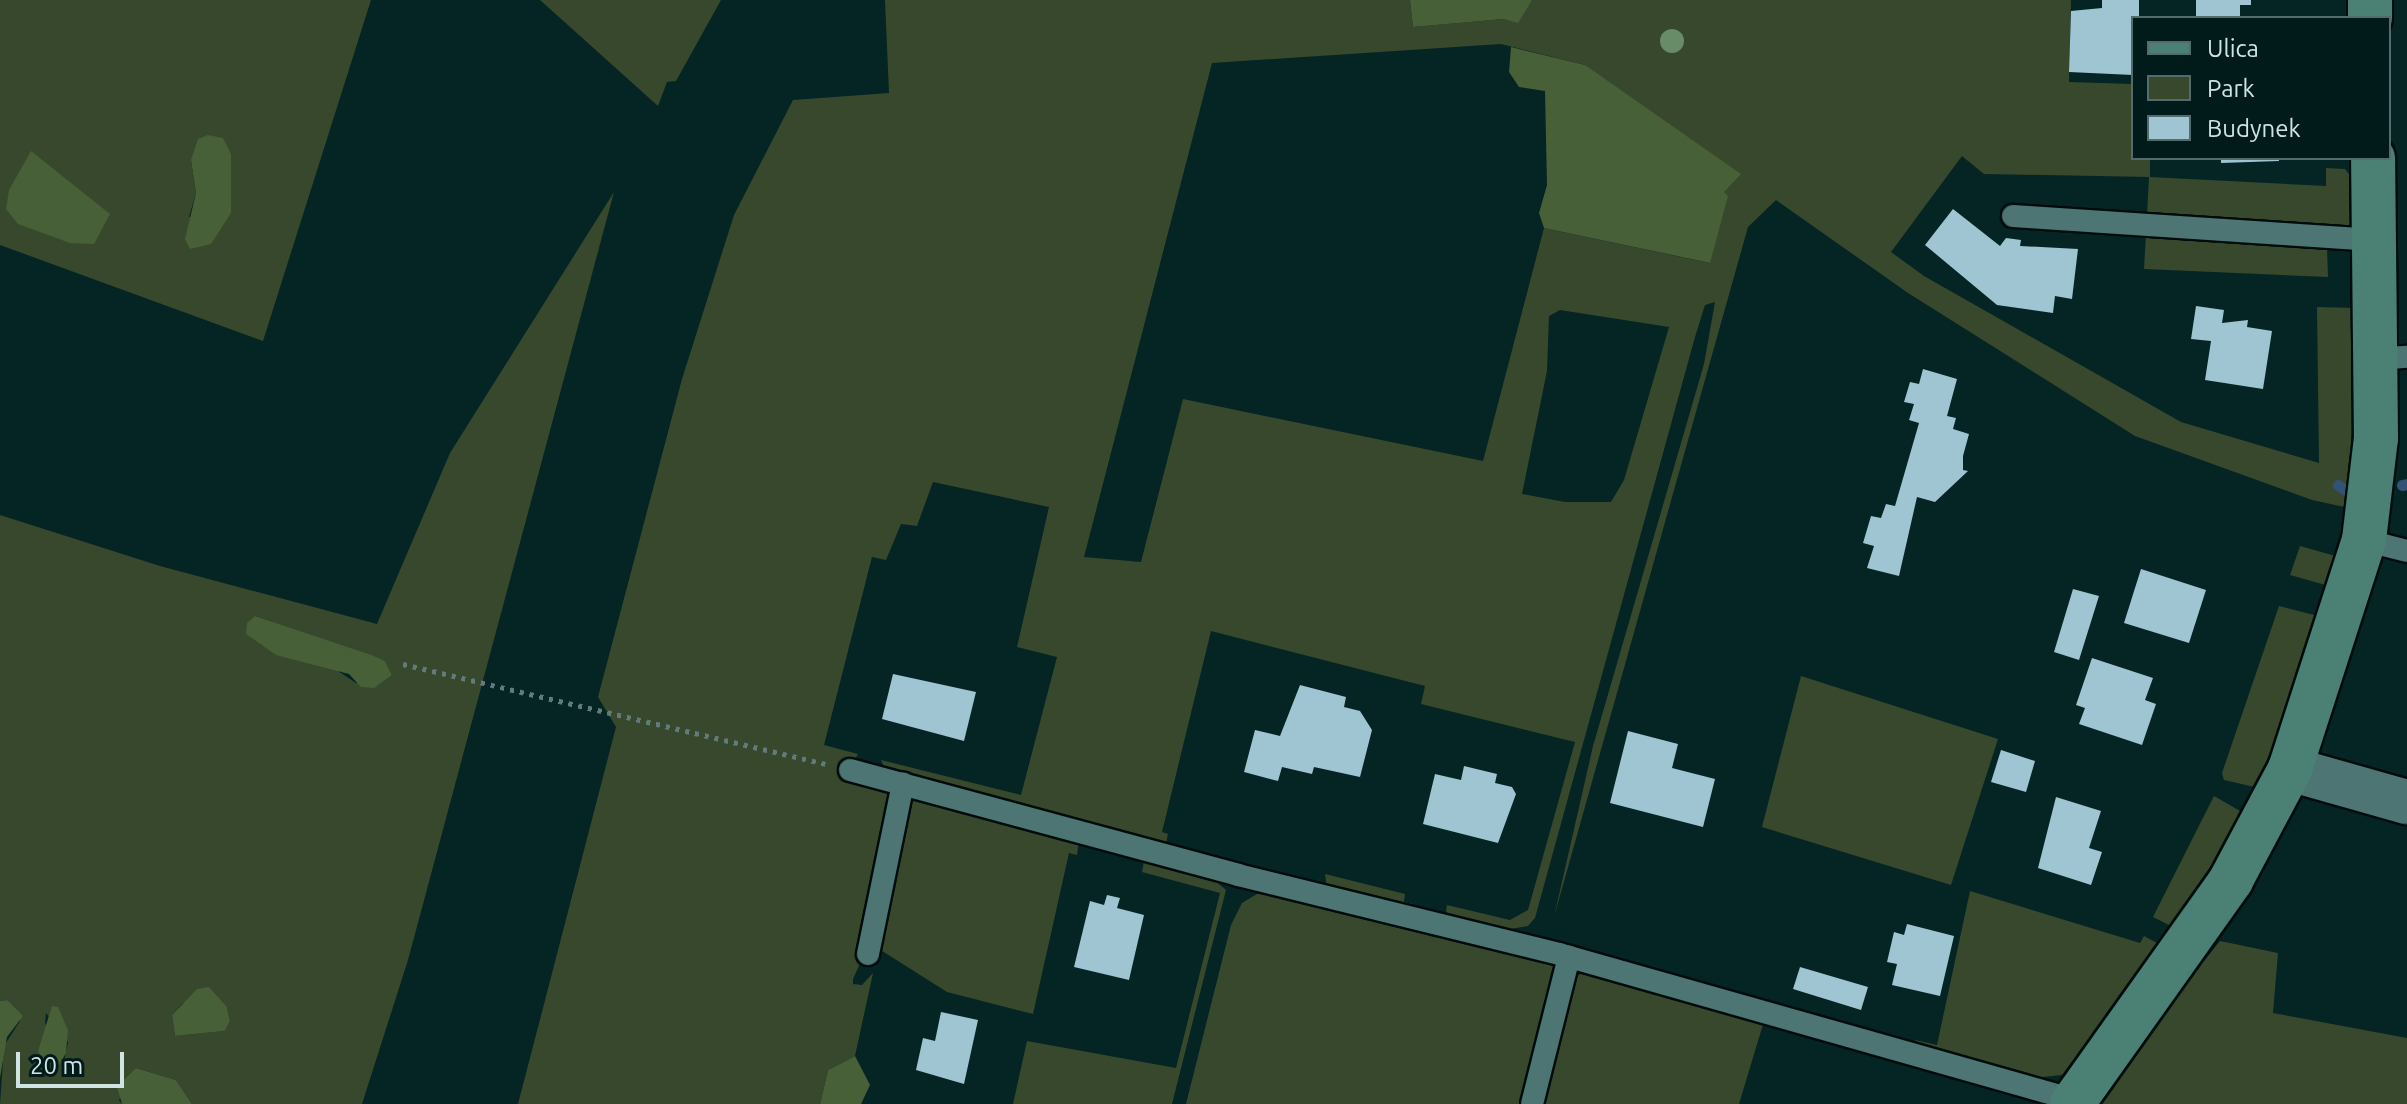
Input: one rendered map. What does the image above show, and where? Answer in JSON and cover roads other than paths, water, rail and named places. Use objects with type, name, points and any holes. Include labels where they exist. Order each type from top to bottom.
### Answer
[{"type":"street","points":[[2073,1102],[2231,880],[2290,769],[2364,540],[2391,358],[2374,240],[2373,160]]},
{"type":"street","points":[[2290,769],[2407,802]]},
{"type":"lane","points":[[2013,216],[2374,240]]},
{"type":"lane","points":[[2364,540],[2407,551]]},
{"type":"lane","points":[[850,770],[1238,875],[1569,957],[2073,1102]]},
{"type":"lane","points":[[868,954],[903,784]]},
{"type":"lane","points":[[1532,1104],[1569,957]]},
{"type":"waterway","points":[[2402,485],[2407,484]]},
{"type":"waterway","points":[[2338,485],[2344,489]]}]
